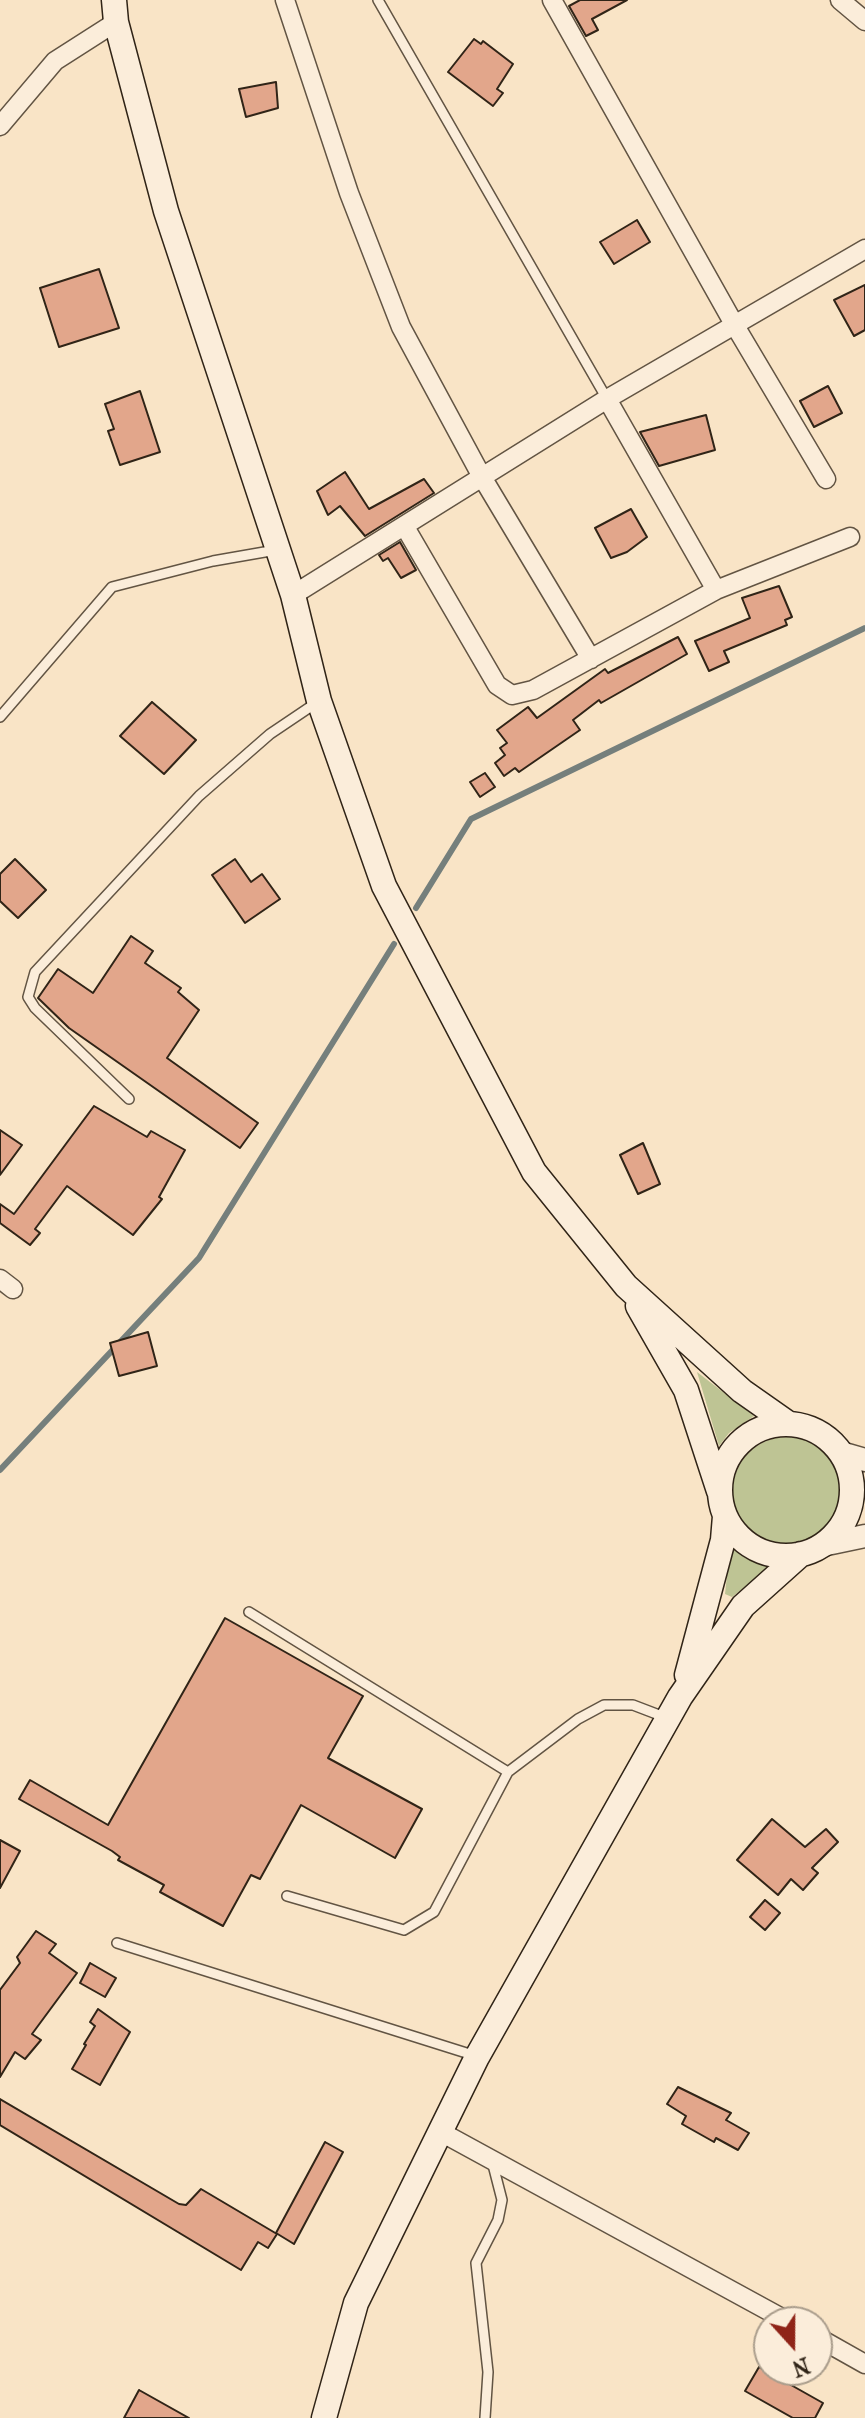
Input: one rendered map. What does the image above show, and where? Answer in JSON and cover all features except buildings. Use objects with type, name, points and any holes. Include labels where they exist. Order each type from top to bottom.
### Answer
[{"type":"main road","points":[[115,11],[166,211],[293,595],[319,701],[384,886],[534,1172],[626,1286],[686,1390],[723,1505],[738,1535],[756,1549],[778,1555],[811,1549]]},
{"type":"main road","points":[[626,1286],[742,1391],[789,1424]]},
{"type":"main road","points":[[324,2418],[356,2303],[439,2131],[477,2057],[680,1697],[743,1606],[811,1549],[838,1531],[848,1513],[852,1492],[850,1472],[841,1453],[827,1438],[809,1428],[789,1424],[768,1427],[740,1444],[722,1472],[723,1505],[705,1611],[680,1697]]},
{"type":"street","points":[[285,0],[349,193],[401,327],[482,477],[591,659]]},
{"type":"street","points":[[552,0],[734,324],[826,479]]},
{"type":"street","points":[[840,0],[865,21]]},
{"type":"street","points":[[0,126],[55,61],[115,11]]},
{"type":"street","points":[[293,595],[607,399],[865,249]]},
{"type":"street","points":[[607,399],[716,590]]},
{"type":"street","points":[[405,527],[497,685],[512,695],[533,690],[716,590],[850,537]]},
{"type":"street","points":[[841,1453],[865,1460]]},
{"type":"street","points":[[811,1549],[865,1536]]},
{"type":"street","points":[[439,2131],[760,2306]]},
{"type":"street","points":[[833,2346],[865,2364]]},
{"type":"lane","points":[[378,0],[607,399]]},
{"type":"lane","points":[[0,717],[112,587],[213,561],[276,550]]},
{"type":"lane","points":[[129,1099],[35,1008],[28,997],[35,972],[199,796],[270,734],[319,701]]},
{"type":"lane","points":[[249,1612],[508,1772]]},
{"type":"lane","points":[[287,1896],[404,1930],[434,1912],[508,1772],[578,1719],[604,1705],[633,1705],[669,1719]]},
{"type":"lane","points":[[117,1943],[477,2057]]},
{"type":"lane","points":[[485,2418],[488,2372],[476,2263],[498,2220],[502,2200],[492,2159]]},
{"type":"green space","points":[[697,1372],[754,1416],[729,1433],[719,1446]]},
{"type":"green space","points":[[787,1437],[808,1441],[825,1453],[837,1470],[841,1491],[837,1512],[825,1529],[808,1541],[787,1545],[766,1541],[749,1529],[737,1512],[733,1491],[737,1470],[749,1453],[766,1441]]},
{"type":"green space","points":[[730,1548],[770,1567],[732,1597],[725,1594]]},
{"type":"waterway","points":[[416,908],[471,819],[865,628]]},
{"type":"waterway","points":[[0,1470],[199,1258],[394,944]]}]
